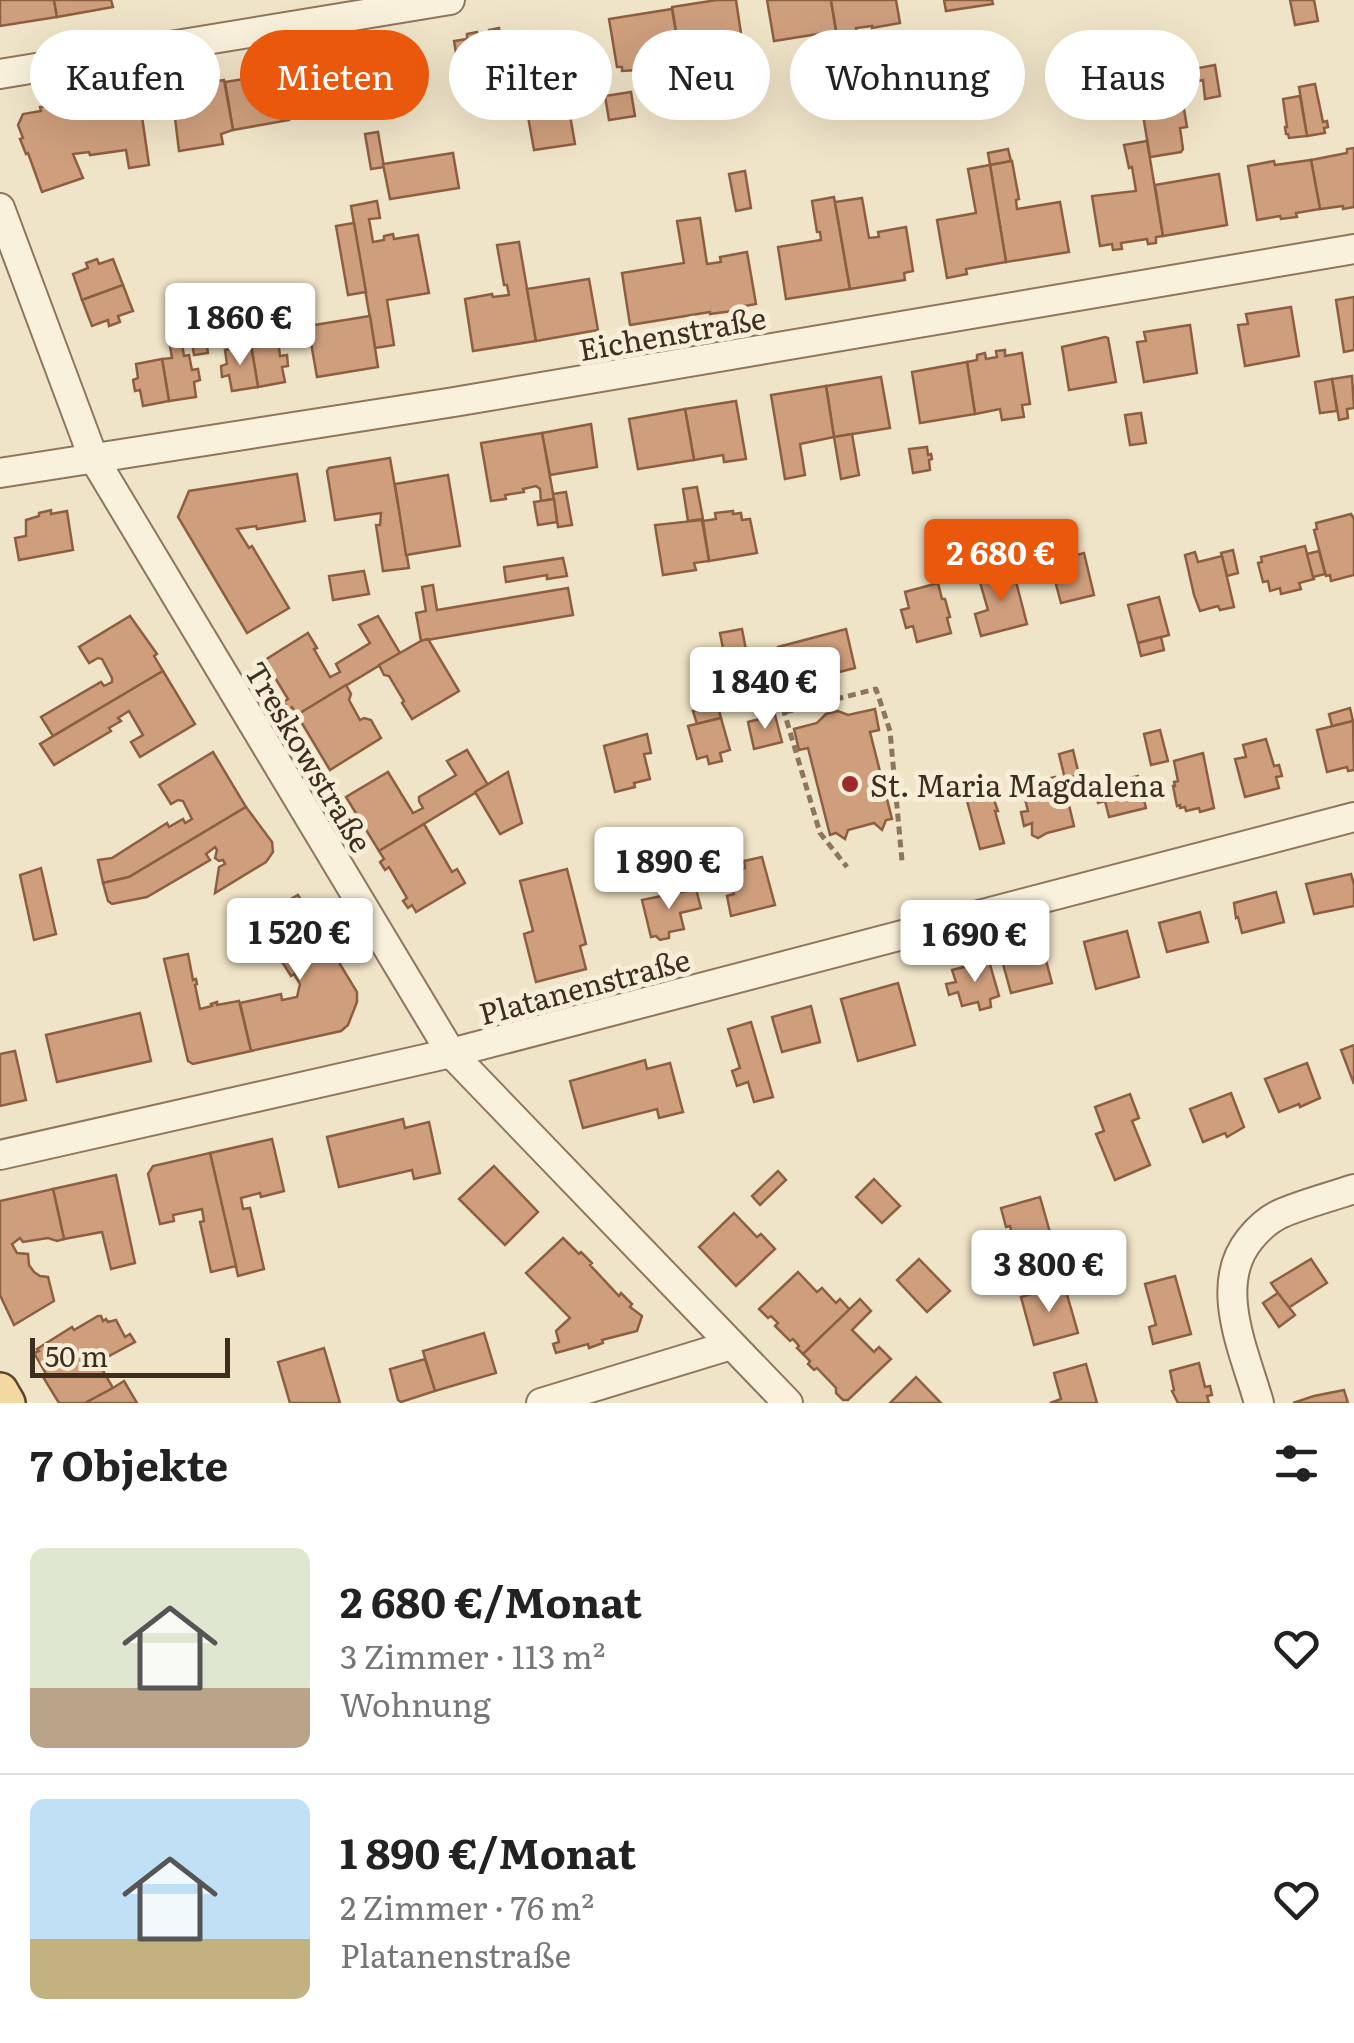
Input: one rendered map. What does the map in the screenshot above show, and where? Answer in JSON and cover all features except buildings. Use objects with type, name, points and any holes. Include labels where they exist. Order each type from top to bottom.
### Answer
[{"type":"main road","points":[[0,1392],[6,1403]]},
{"type":"street","points":[[0,74],[450,0]]},
{"type":"street","name":"Treskowstraße","points":[[0,208],[93,457],[451,1053],[788,1403]]},
{"type":"street","name":"Eichenstraße","points":[[0,473],[454,402],[1354,249]]},
{"type":"street","name":"Platanenstraße","points":[[0,1154],[451,1053],[1354,817]]},
{"type":"street","points":[[1259,1403],[1232,1310],[1237,1260],[1255,1233],[1279,1215],[1354,1188]]},
{"type":"street","points":[[541,1403],[731,1345]]},
{"type":"path","points":[[768,658],[820,833],[847,867]]},
{"type":"path","points":[[785,712],[876,689],[890,731],[902,861]]},
{"type":"place","name":"St. Maria Magdalena","points":[[850,784]]}]
